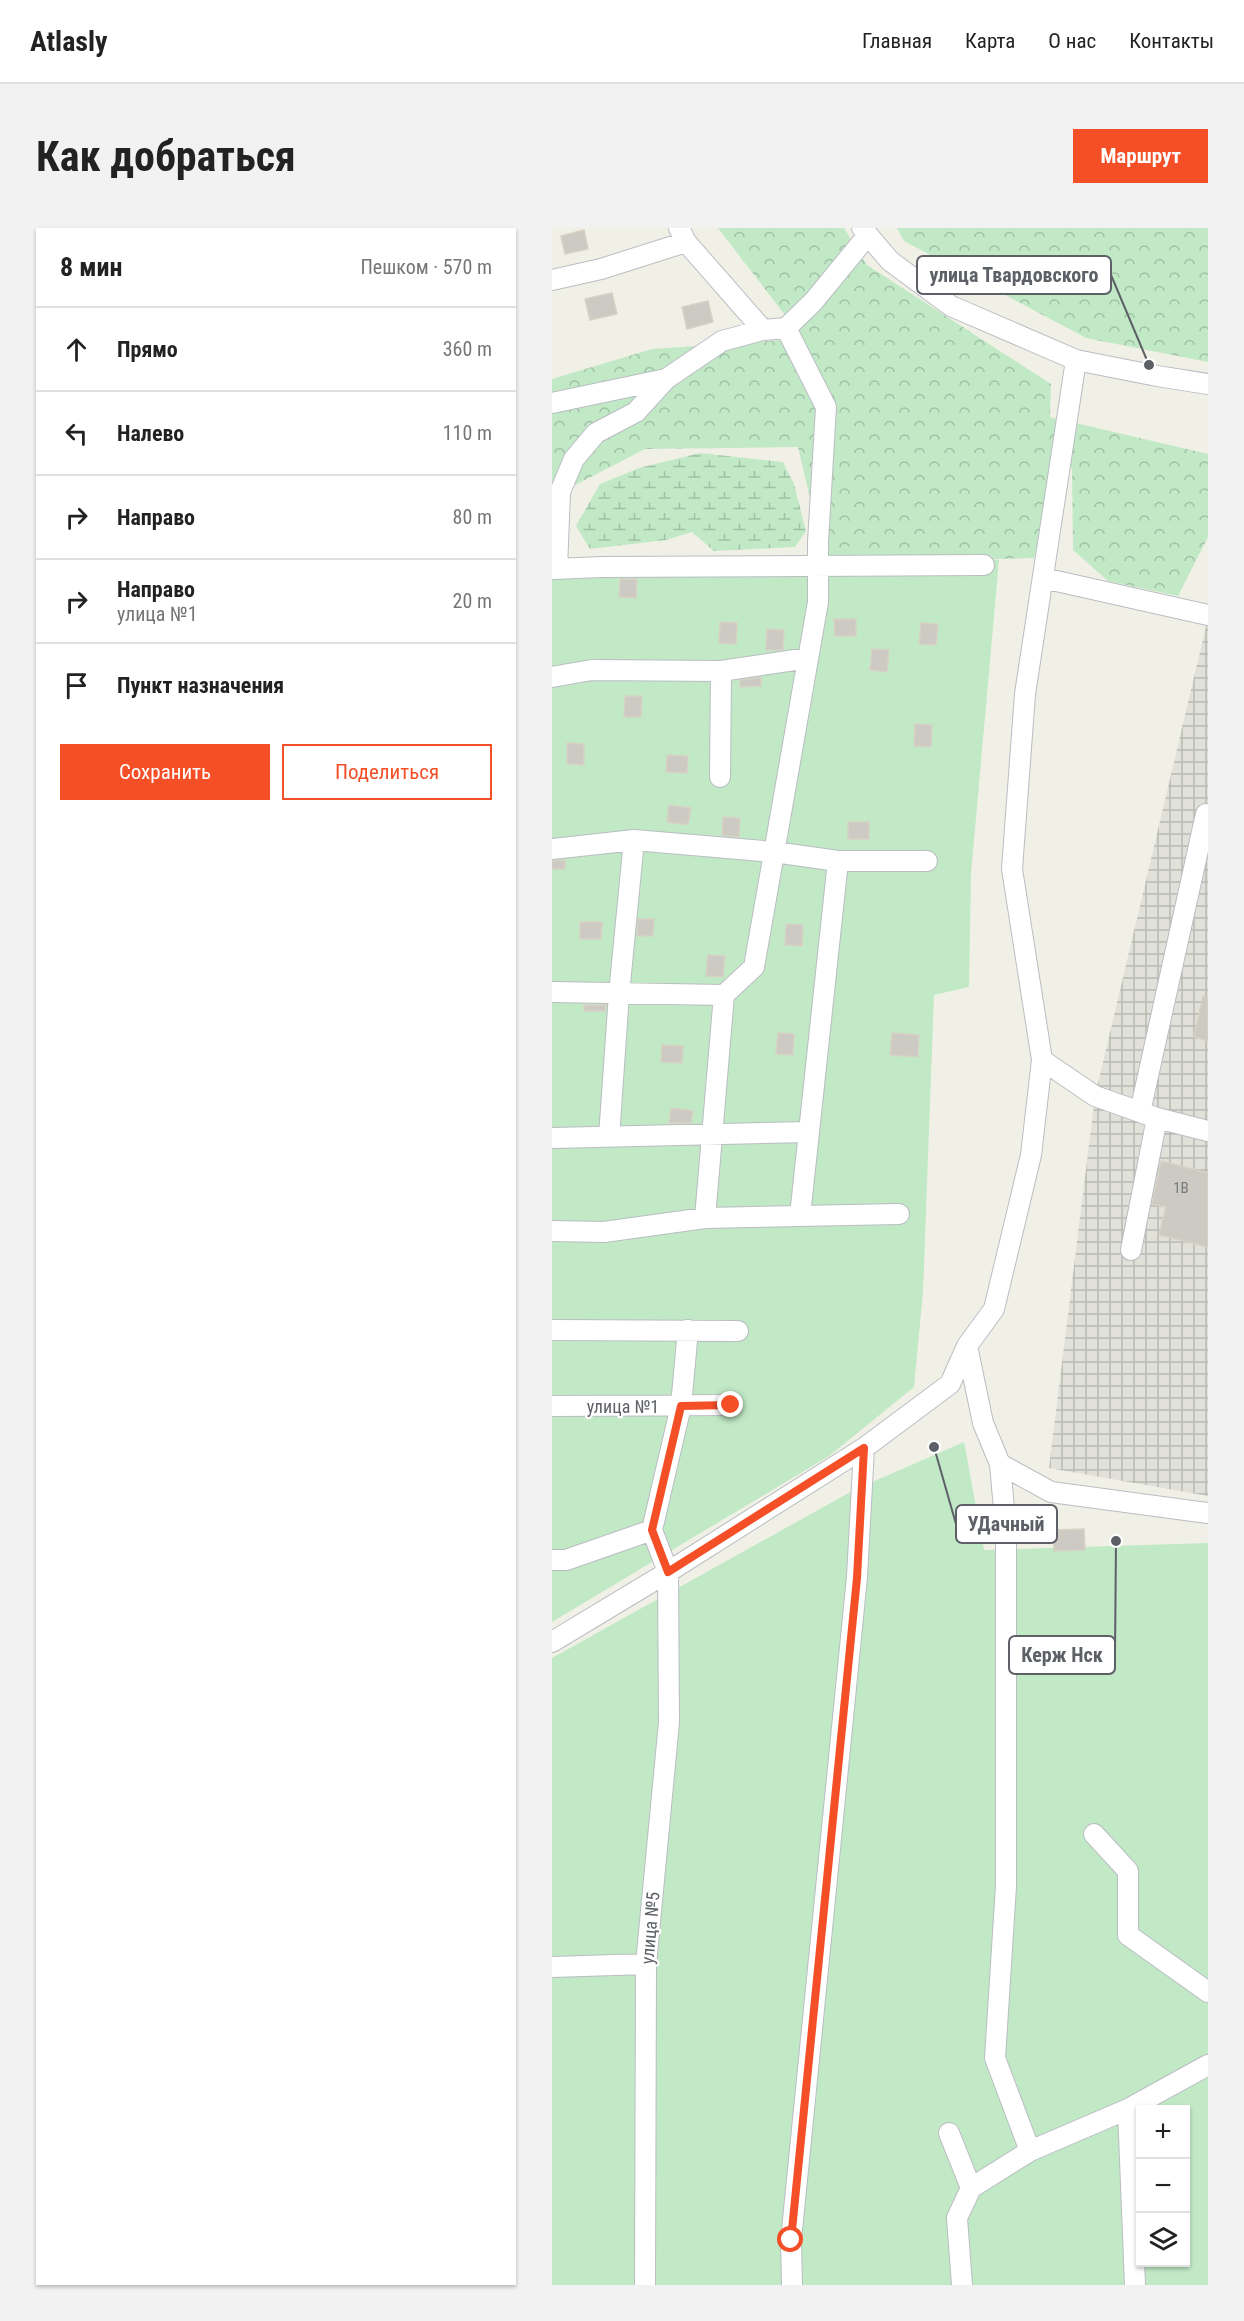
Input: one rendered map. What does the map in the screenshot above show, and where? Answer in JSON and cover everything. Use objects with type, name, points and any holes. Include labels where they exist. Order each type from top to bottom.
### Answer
[{"type":"street","points":[[984,565],[555,569],[560,492],[574,459],[596,433],[636,412],[666,379],[722,341],[763,330],[786,328],[813,302],[865,231],[890,261],[951,306],[1076,360],[1208,384]]},
{"type":"street","points":[[552,280],[601,269],[683,235],[763,330]]},
{"type":"street","points":[[705,1218],[724,995],[754,967],[818,602],[826,407],[786,328]]},
{"type":"street","points":[[552,1642],[668,1572],[864,1448],[950,1384],[967,1346],[994,1309],[1031,1155],[1042,1060],[1012,869],[1025,694],[1076,360]]},
{"type":"street","points":[[552,403],[666,379]]},
{"type":"street","points":[[1043,578],[1208,615]]},
{"type":"street","points":[[552,677],[592,670],[721,670],[808,658]]},
{"type":"street","points":[[720,777],[721,670]]},
{"type":"street","points":[[1131,1250],[1149,1115],[1206,814]]},
{"type":"street","points":[[609,1137],[619,994],[634,840]]},
{"type":"street","points":[[552,849],[634,840],[774,852],[838,861],[927,861]]},
{"type":"street","points":[[800,1216],[838,861]]},
{"type":"street","points":[[552,992],[724,995]]},
{"type":"street","points":[[1042,1060],[1095,1096],[1149,1115],[1208,1131]]},
{"type":"street","points":[[552,1138],[809,1132]]},
{"type":"street","points":[[552,1231],[604,1232],[705,1218],[899,1214]]},
{"type":"street","points":[[552,1330],[738,1331]]},
{"type":"street","points":[[668,1572],[652,1530],[681,1406],[688,1330]]},
{"type":"street","points":[[967,1346],[983,1423],[1000,1464],[1006,1532],[1006,1886],[995,2058],[1030,2151]]},
{"type":"street","name":"улица №1","points":[[552,1406],[731,1405]]},
{"type":"street","points":[[792,2285],[791,2240],[857,1578],[864,1448]]},
{"type":"street","points":[[1000,1464],[1051,1492],[1208,1513]]},
{"type":"street","points":[[552,1560],[566,1560],[652,1530]]},
{"type":"street","name":"улица №5","points":[[645,2285],[646,1964],[669,1722],[668,1572]]},
{"type":"street","points":[[1094,1834],[1128,1871],[1128,1935],[1208,1992]]},
{"type":"street","points":[[552,1967],[646,1964]]},
{"type":"street","points":[[962,2285],[957,2218],[971,2188],[1030,2151],[1128,2109],[1208,2065]]},
{"type":"street","points":[[1128,2109],[1135,2285]]},
{"type":"street","points":[[949,2133],[971,2188]]},
{"type":"shaded area","points":[[1208,618],[1208,1496],[1049,1468],[1095,1096]]},
{"type":"green space","points":[[718,228],[844,228],[867,265],[1051,384],[1050,417],[1208,454],[1208,537],[1178,596],[1108,581],[1073,550],[1072,468],[1056,473],[1034,558],[825,563],[798,447],[645,449],[552,497],[552,379],[652,349],[785,340],[798,332]]},
{"type":"green space","points":[[897,228],[1208,228],[1208,362],[1086,338],[904,241]]},
{"type":"green space","points":[[700,453],[783,462],[794,484],[806,531],[795,547],[714,551],[692,532],[666,540],[590,549],[576,526],[600,484],[639,468]]},
{"type":"green space","points":[[843,546],[999,560],[971,874],[969,987],[934,995],[923,1292],[914,1387],[829,1456],[552,1622],[552,563],[825,563]]},
{"type":"green space","points":[[964,1442],[984,1550],[1208,1543],[1208,2285],[552,2285],[552,1658],[854,1490]]},
{"type":"building","points":[[584,230],[588,249],[565,254],[561,236]]},
{"type":"building","points":[[612,293],[617,314],[590,320],[585,299]]},
{"type":"building","points":[[708,301],[713,322],[687,329],[682,307]]},
{"type":"building","points":[[620,579],[637,579],[636,598],[619,597]]},
{"type":"building","points":[[834,619],[856,619],[856,636],[835,636]]},
{"type":"building","points":[[720,622],[737,623],[736,644],[719,643]]},
{"type":"building","points":[[921,623],[938,624],[936,645],[919,644]]},
{"type":"building","points":[[767,629],[784,630],[783,650],[766,650]]},
{"type":"building","points":[[872,649],[889,650],[887,672],[870,670]]},
{"type":"building","points":[[761,677],[761,686],[740,687],[740,680]]},
{"type":"building","points":[[625,696],[642,696],[641,717],[624,717]]},
{"type":"building","points":[[915,724],[932,725],[931,747],[914,746]]},
{"type":"building","points":[[567,743],[584,744],[584,765],[567,764]]},
{"type":"building","points":[[667,755],[688,756],[687,773],[666,772]]},
{"type":"building","points":[[669,805],[691,808],[688,825],[667,822]]},
{"type":"building","points":[[723,817],[740,818],[739,837],[722,835]]},
{"type":"building","points":[[848,822],[869,822],[869,839],[848,839]]},
{"type":"building","points":[[565,860],[565,869],[552,869],[552,861]]},
{"type":"building","points":[[638,919],[654,919],[653,936],[637,936]]},
{"type":"building","points":[[580,922],[602,922],[601,939],[580,939]]},
{"type":"building","points":[[786,924],[803,925],[802,946],[785,945]]},
{"type":"building","points":[[708,955],[725,956],[723,977],[706,976]]},
{"type":"building","points":[[1203,996],[1208,997],[1208,1041],[1194,1037]]},
{"type":"building","points":[[584,1005],[606,1005],[605,1011],[584,1011]]},
{"type":"building","points":[[778,1033],[794,1034],[793,1055],[776,1054]]},
{"type":"building","points":[[892,1033],[919,1035],[918,1057],[890,1055]]},
{"type":"building","points":[[662,1045],[683,1046],[682,1063],[661,1062]]},
{"type":"building","points":[[671,1108],[693,1111],[691,1123],[669,1123]]},
{"type":"building","points":[[1161,1161],[1208,1173],[1208,1247],[1159,1235],[1166,1207],[1152,1204]]},
{"type":"building","points":[[1084,1529],[1085,1550],[1054,1551],[1053,1530]]},
{"type":"place","name":"улица Твардовского","points":[[1149,365]]},
{"type":"place","name":"УДачный","points":[[934,1447]]},
{"type":"place","name":"Керж Нск","points":[[1116,1541]]},
{"type":"route","points":[[731,1405],[681,1406],[652,1530],[668,1572],[864,1448],[857,1578],[791,2240]]}]
